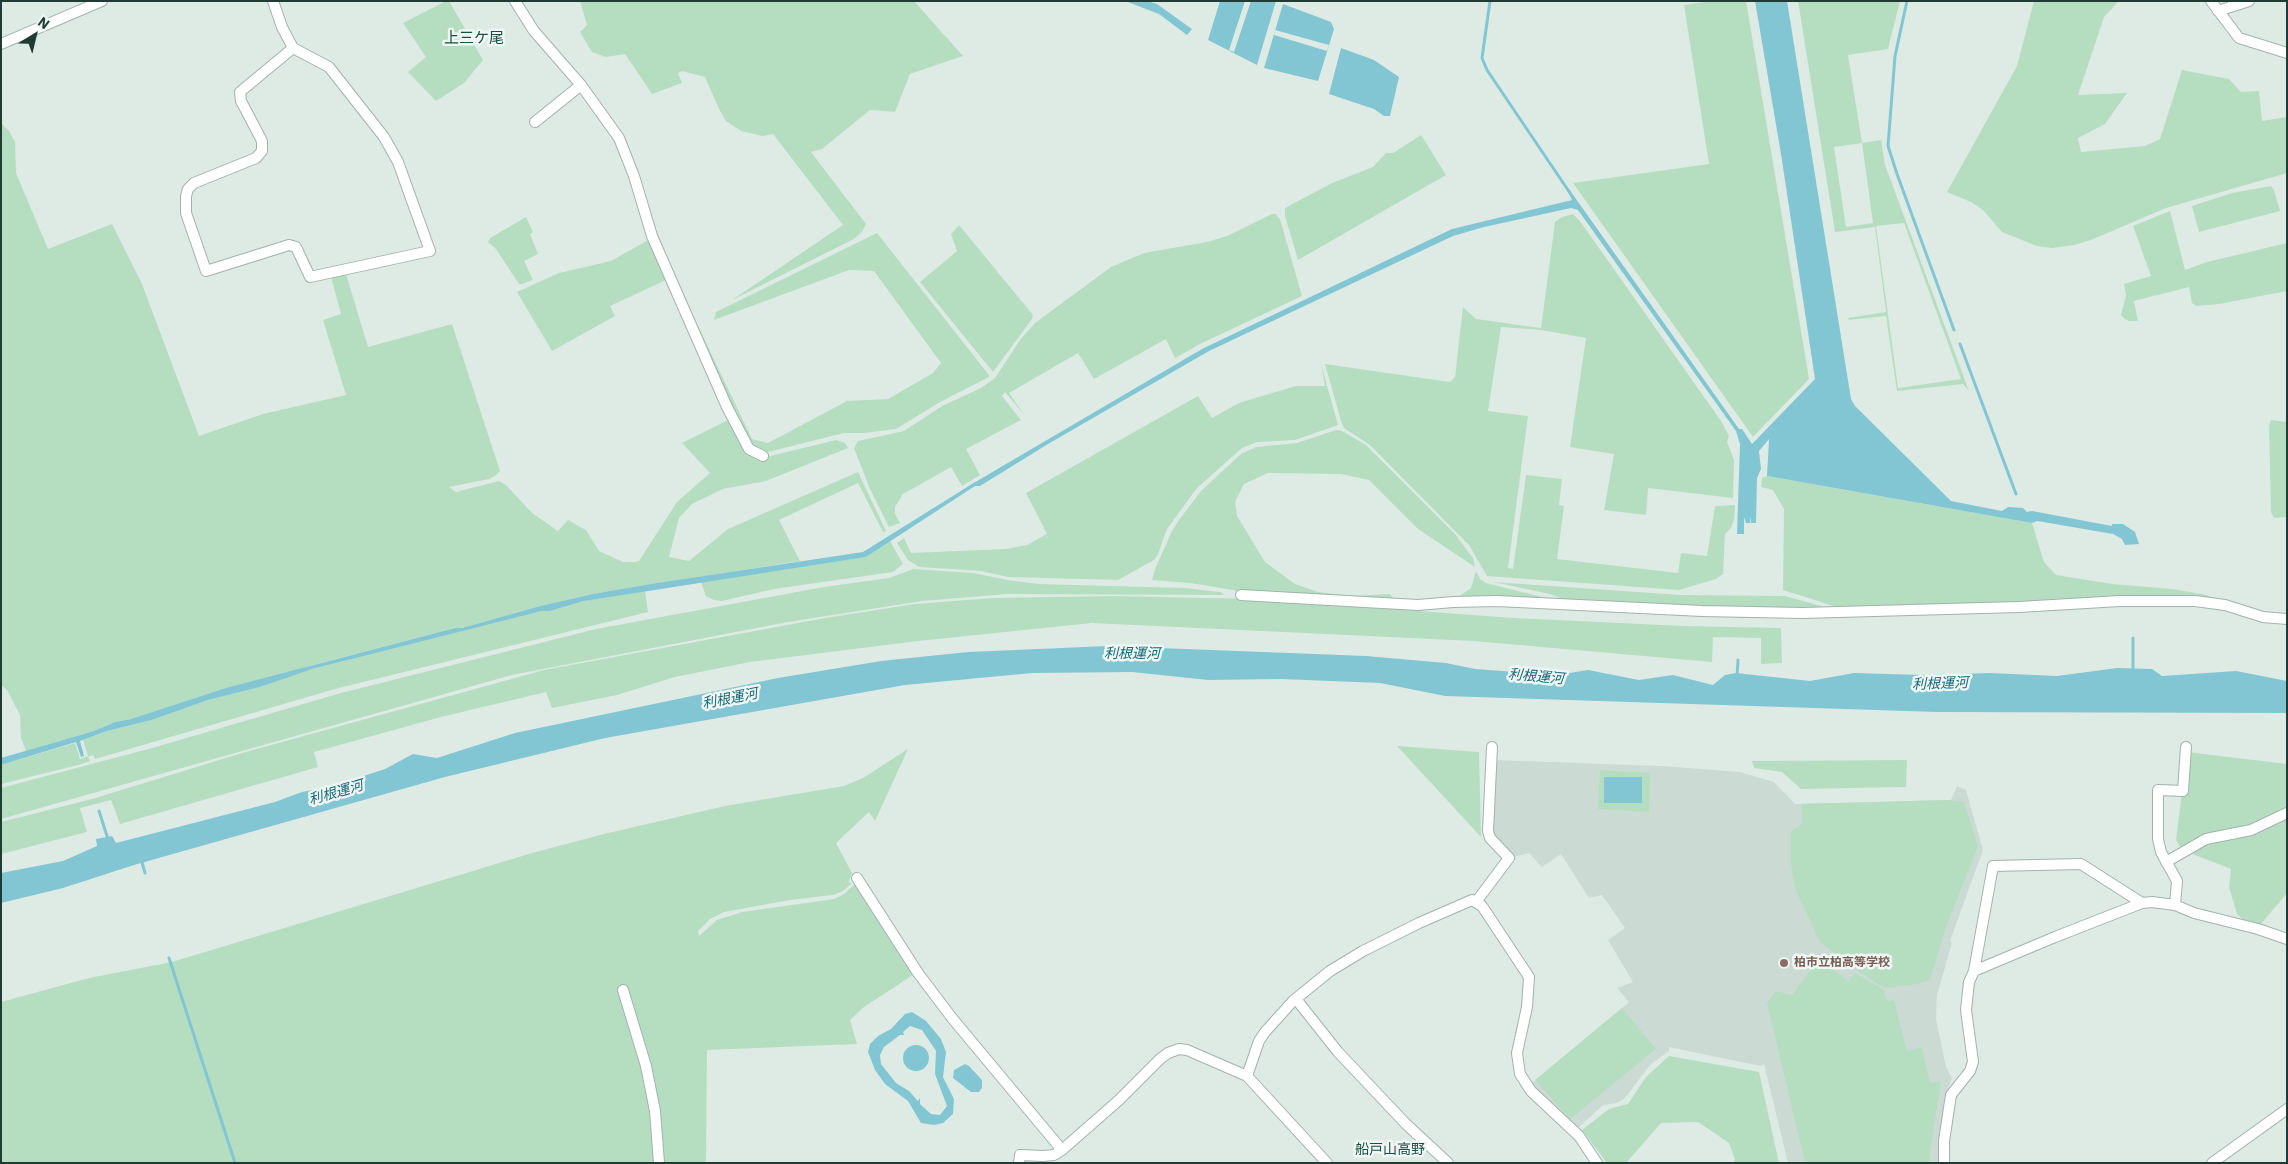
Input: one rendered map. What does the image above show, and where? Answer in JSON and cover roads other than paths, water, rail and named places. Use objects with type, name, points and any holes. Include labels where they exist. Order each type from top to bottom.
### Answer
[{"type":"street","points":[[1,44],[102,1]]},
{"type":"street","points":[[273,1],[282,27],[293,48],[329,67],[384,137],[398,162],[430,251],[310,277],[296,247],[289,245],[206,270],[186,213],[188,189],[194,183],[256,158],[262,151],[262,141],[241,102],[240,92],[293,48]]},
{"type":"street","points":[[515,1],[534,31],[580,85],[619,138],[634,176],[652,236],[727,407],[749,449],[763,456]]},
{"type":"street","points":[[2212,1],[2239,38],[2287,53]]},
{"type":"street","points":[[2218,11],[2249,1]]},
{"type":"street","points":[[535,122],[580,85]]},
{"type":"street","points":[[1241,595],[1418,605],[1497,601],[1663,610],[1802,613],[2009,608],[2120,601],[2195,601],[2225,604],[2263,617],[2287,619]]},
{"type":"street","points":[[1476,902],[1509,858],[1490,838],[1488,830],[1492,747]]},
{"type":"street","points":[[2174,905],[2177,881],[2161,852],[2158,839],[2158,790],[2183,791],[2186,747]]},
{"type":"street","points":[[2166,862],[2206,839],[2251,830],[2287,813]]},
{"type":"street","points":[[1944,1163],[1944,1141],[1951,1095],[1970,1071],[1973,1062],[1966,1010],[1969,982],[1974,971],[1993,866],[2080,864],[2142,903]]},
{"type":"street","points":[[857,878],[918,974],[952,1018],[1062,1150]]},
{"type":"street","points":[[1247,1076],[1259,1041],[1296,998],[1330,971],[1363,951],[1472,900],[1482,906],[1529,977],[1527,1006],[1517,1052],[1520,1074],[1531,1091],[1579,1136],[1597,1163]]},
{"type":"street","points":[[1974,971],[2142,903],[2152,902],[2174,905],[2194,913],[2258,929],[2287,939]]},
{"type":"street","points":[[623,990],[646,1066],[655,1111],[659,1163]]},
{"type":"street","points":[[1296,998],[1338,1052],[1406,1124],[1448,1163]]},
{"type":"street","points":[[1020,1163],[1020,1154],[1054,1155],[1062,1150],[1168,1053],[1179,1049],[1187,1050],[1247,1076],[1327,1163]]},
{"type":"street","points":[[2212,1163],[2287,1109]]},
{"type":"water","points":[[1125,1],[1147,1],[1157,4],[1192,29],[1187,35],[1159,14]]},
{"type":"water","points":[[1220,1],[1276,1],[1257,65],[1208,40]]},
{"type":"water","points":[[1755,1],[1787,1],[1851,399],[1855,406],[1951,501],[2002,511],[2008,507],[2023,508],[2027,512],[2032,511],[2112,526],[2112,524],[2123,524],[2135,532],[2139,544],[2125,545],[2122,539],[2113,534],[2037,521],[2032,523],[1767,476],[1769,439],[1759,451],[1761,469],[1757,478],[1756,523],[1751,523],[1750,516],[1750,523],[1746,523],[1744,517],[1744,534],[1737,534],[1740,444],[1736,431],[1578,210],[1571,208],[1484,227],[1453,236],[1209,351],[1048,444],[980,486],[975,486],[866,557],[584,601],[550,611],[542,611],[312,669],[260,687],[208,700],[152,720],[107,731],[80,741],[84,756],[81,757],[76,742],[1,765],[1,758],[94,731],[115,722],[131,719],[226,688],[455,628],[462,628],[540,606],[651,584],[863,552],[972,484],[1202,349],[1452,229],[1572,200],[1567,190],[1569,189],[1739,429],[1742,429],[1752,444],[1815,379],[1781,154]]},
{"type":"water","points":[[1283,4],[1331,22],[1334,29],[1318,81],[1264,68]]},
{"type":"water","points":[[1341,48],[1374,60],[1399,77],[1390,116],[1384,116],[1374,109],[1329,94]]},
{"type":"water","name":"利根運河","points":[[1108,646],[1366,656],[1446,663],[1475,669],[1557,675],[1588,670],[1639,680],[1673,675],[1713,685],[1725,675],[1736,673],[1810,681],[1854,673],[1922,675],[1990,673],[2057,676],[2117,668],[2152,669],[2162,676],[2236,671],[2287,681],[2287,713],[1937,712],[1445,696],[1380,683],[1281,679],[1208,680],[1132,672],[1032,673],[905,685],[605,738],[445,777],[134,865],[63,888],[1,903],[1,873],[63,861],[97,846],[96,839],[112,836],[116,843],[275,802],[302,792],[336,785],[385,769],[413,754],[437,758],[515,733],[778,678],[881,661],[968,652]]},
{"type":"water","points":[[1604,777],[1642,777],[1642,803],[1604,803]]},
{"type":"water","points":[[912,1012],[926,1021],[941,1039],[946,1052],[943,1077],[954,1099],[953,1114],[943,1123],[934,1125],[921,1123],[908,1101],[885,1084],[875,1070],[868,1052],[870,1044],[878,1036],[891,1029],[905,1014]],"holes":[[[910,1026],[922,1030],[936,1051],[935,1074],[947,1106],[940,1115],[931,1114],[920,1104],[920,1098],[918,1101],[909,1091],[896,1083],[881,1064],[880,1055],[884,1047],[900,1035],[904,1035],[903,1032]]]},
{"type":"water","points":[[916,1045],[925,1049],[929,1058],[925,1067],[916,1071],[907,1067],[903,1058],[907,1049]]},
{"type":"water","points":[[965,1064],[982,1080],[982,1088],[979,1092],[971,1092],[953,1078],[954,1070]]},
{"type":"waterway","points":[[1490,1],[1482,58],[1487,70],[1570,193]]},
{"type":"waterway","points":[[1907,1],[1895,56],[1888,146],[1954,330]]},
{"type":"waterway","points":[[1960,344],[2016,494]]},
{"type":"waterway","points":[[2133,638],[2133,672]]},
{"type":"waterway","points":[[1737,677],[1738,660]]},
{"type":"waterway","points":[[99,811],[108,839]]},
{"type":"waterway","points":[[141,859],[145,873]]},
{"type":"waterway","points":[[169,958],[235,1163]]},
{"type":"place","name":"柏市立柏高等学校","points":[[1784,963]]},
{"type":"district","name":"上三ケ尾","points":[[474,39]]},
{"type":"district","name":"船戸山高野","points":[[1390,1150]]}]
